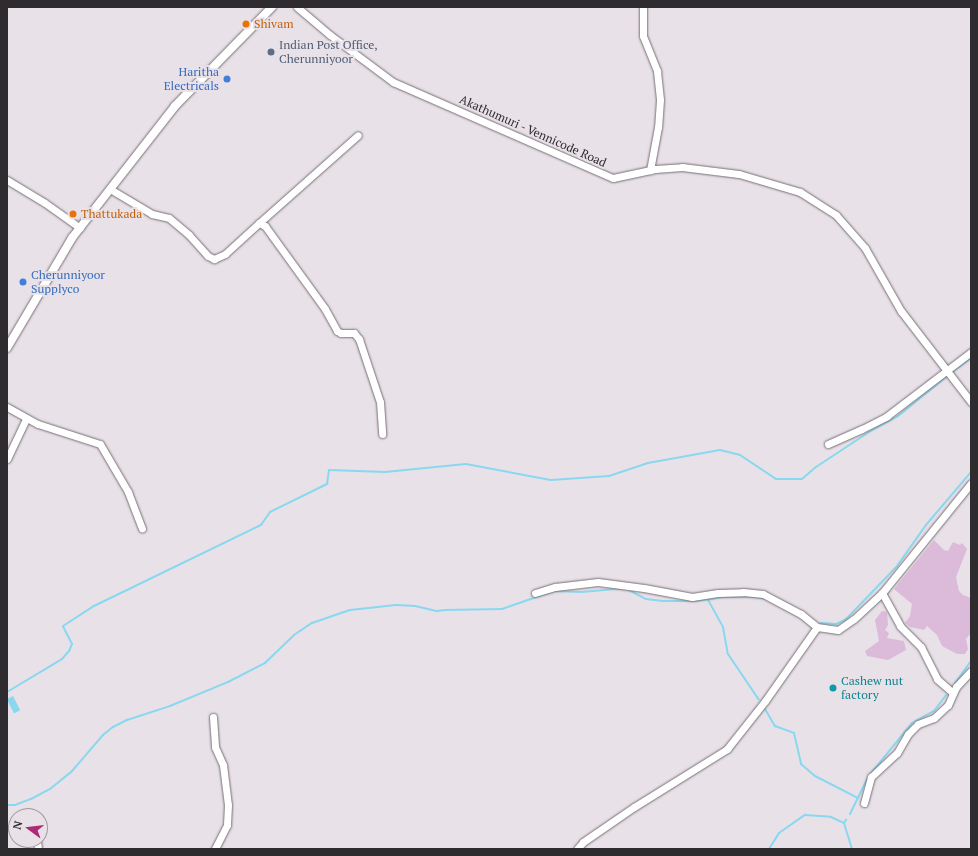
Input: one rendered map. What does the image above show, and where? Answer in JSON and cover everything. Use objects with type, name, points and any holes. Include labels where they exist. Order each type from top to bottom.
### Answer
[{"type":"main road","points":[[7,348],[72,238],[174,106],[272,7]]},
{"type":"street","name":"Akathumuri - Vennicode Road","points":[[297,7],[393,82],[613,178],[650,170],[682,167],[739,174],[800,192],[836,215],[865,248],[901,311],[971,402]]},
{"type":"street","points":[[643,7],[643,36],[657,70],[660,100],[658,127],[650,170]]},
{"type":"street","points":[[110,189],[152,214],[169,218],[189,235],[208,256],[214,259],[225,254],[358,135]]},
{"type":"street","points":[[7,180],[45,203],[80,228]]},
{"type":"street","points":[[259,223],[265,226],[298,270],[325,309],[336,331],[341,333],[354,333],[359,338],[380,402],[382,434]]},
{"type":"street","points":[[828,444],[887,416],[945,370],[971,352]]},
{"type":"street","points":[[7,407],[26,419],[73,437],[100,444],[128,492],[142,528]]},
{"type":"street","points":[[7,459],[26,419]]},
{"type":"street","points":[[534,593],[555,587],[598,582],[644,588],[692,597],[718,593],[743,592],[763,594],[801,614],[817,627],[838,630],[854,619],[882,593],[971,483]]},
{"type":"street","points":[[882,593],[900,626],[921,647],[937,679],[941,684],[954,693]]},
{"type":"street","points":[[577,849],[583,842],[634,807],[727,749],[765,701],[817,627]]},
{"type":"street","points":[[864,803],[871,777],[897,753],[908,734],[918,724],[934,718],[944,710],[948,705],[956,687],[971,671]]},
{"type":"street","points":[[213,717],[214,747],[223,765],[228,805],[227,825],[215,849]]},
{"type":"shaded area","points":[[934,540],[944,550],[948,551],[953,542],[960,545],[962,543],[967,549],[956,577],[959,591],[963,595],[971,598],[971,633],[966,639],[968,649],[965,654],[957,654],[942,646],[937,635],[927,626],[924,630],[910,627],[905,623],[910,616],[912,604],[894,589]]},
{"type":"shaded area","points":[[882,611],[887,612],[888,625],[885,630],[889,633],[887,638],[904,641],[906,650],[888,660],[867,656],[865,651],[879,641],[875,620]]},
{"type":"water","points":[[13,696],[20,710],[14,713],[7,700]]},
{"type":"waterway","points":[[952,372],[971,358]]},
{"type":"waterway","points":[[7,692],[62,659],[69,651],[72,644],[63,626],[94,606],[261,525],[270,512],[327,484],[329,470],[385,472],[466,464],[551,480],[609,476],[648,463],[720,450],[740,455],[776,479],[802,479],[816,467],[869,432],[898,416],[946,377]]},
{"type":"waterway","points":[[821,623],[836,624],[845,620],[851,614],[897,566],[926,525],[971,472]]},
{"type":"waterway","points":[[7,805],[15,805],[50,789],[72,771],[103,735],[113,727],[127,720],[170,706],[228,682],[265,663],[294,635],[312,623],[350,610],[396,605],[415,606],[437,611],[502,609],[554,591],[582,592],[618,589],[627,589],[646,599],[663,601],[695,601],[724,597],[756,597],[766,599]]},
{"type":"waterway","points":[[707,598],[723,627],[728,654],[759,700]]},
{"type":"waterway","points":[[955,683],[971,661]]},
{"type":"waterway","points":[[872,772],[912,723],[934,711],[946,695]]},
{"type":"waterway","points":[[765,709],[775,726],[794,733],[801,764],[815,776],[858,798]]},
{"type":"waterway","points":[[850,814],[867,779]]},
{"type":"waterway","points":[[769,849],[779,833],[805,815],[831,817],[844,823],[846,820]]},
{"type":"waterway","points":[[844,823],[852,849]]},
{"type":"place","name":"Shivam","points":[[246,24]]},
{"type":"place","name":"Indian Post Office, Cherunniyoor","points":[[271,52]]},
{"type":"place","name":"Haritha Electricals","points":[[227,79]]},
{"type":"place","name":"Thattukada","points":[[73,214]]},
{"type":"place","name":"Cherunniyoor Supplyco","points":[[23,282]]},
{"type":"place","name":"Cashew nut factory","points":[[833,688]]}]
